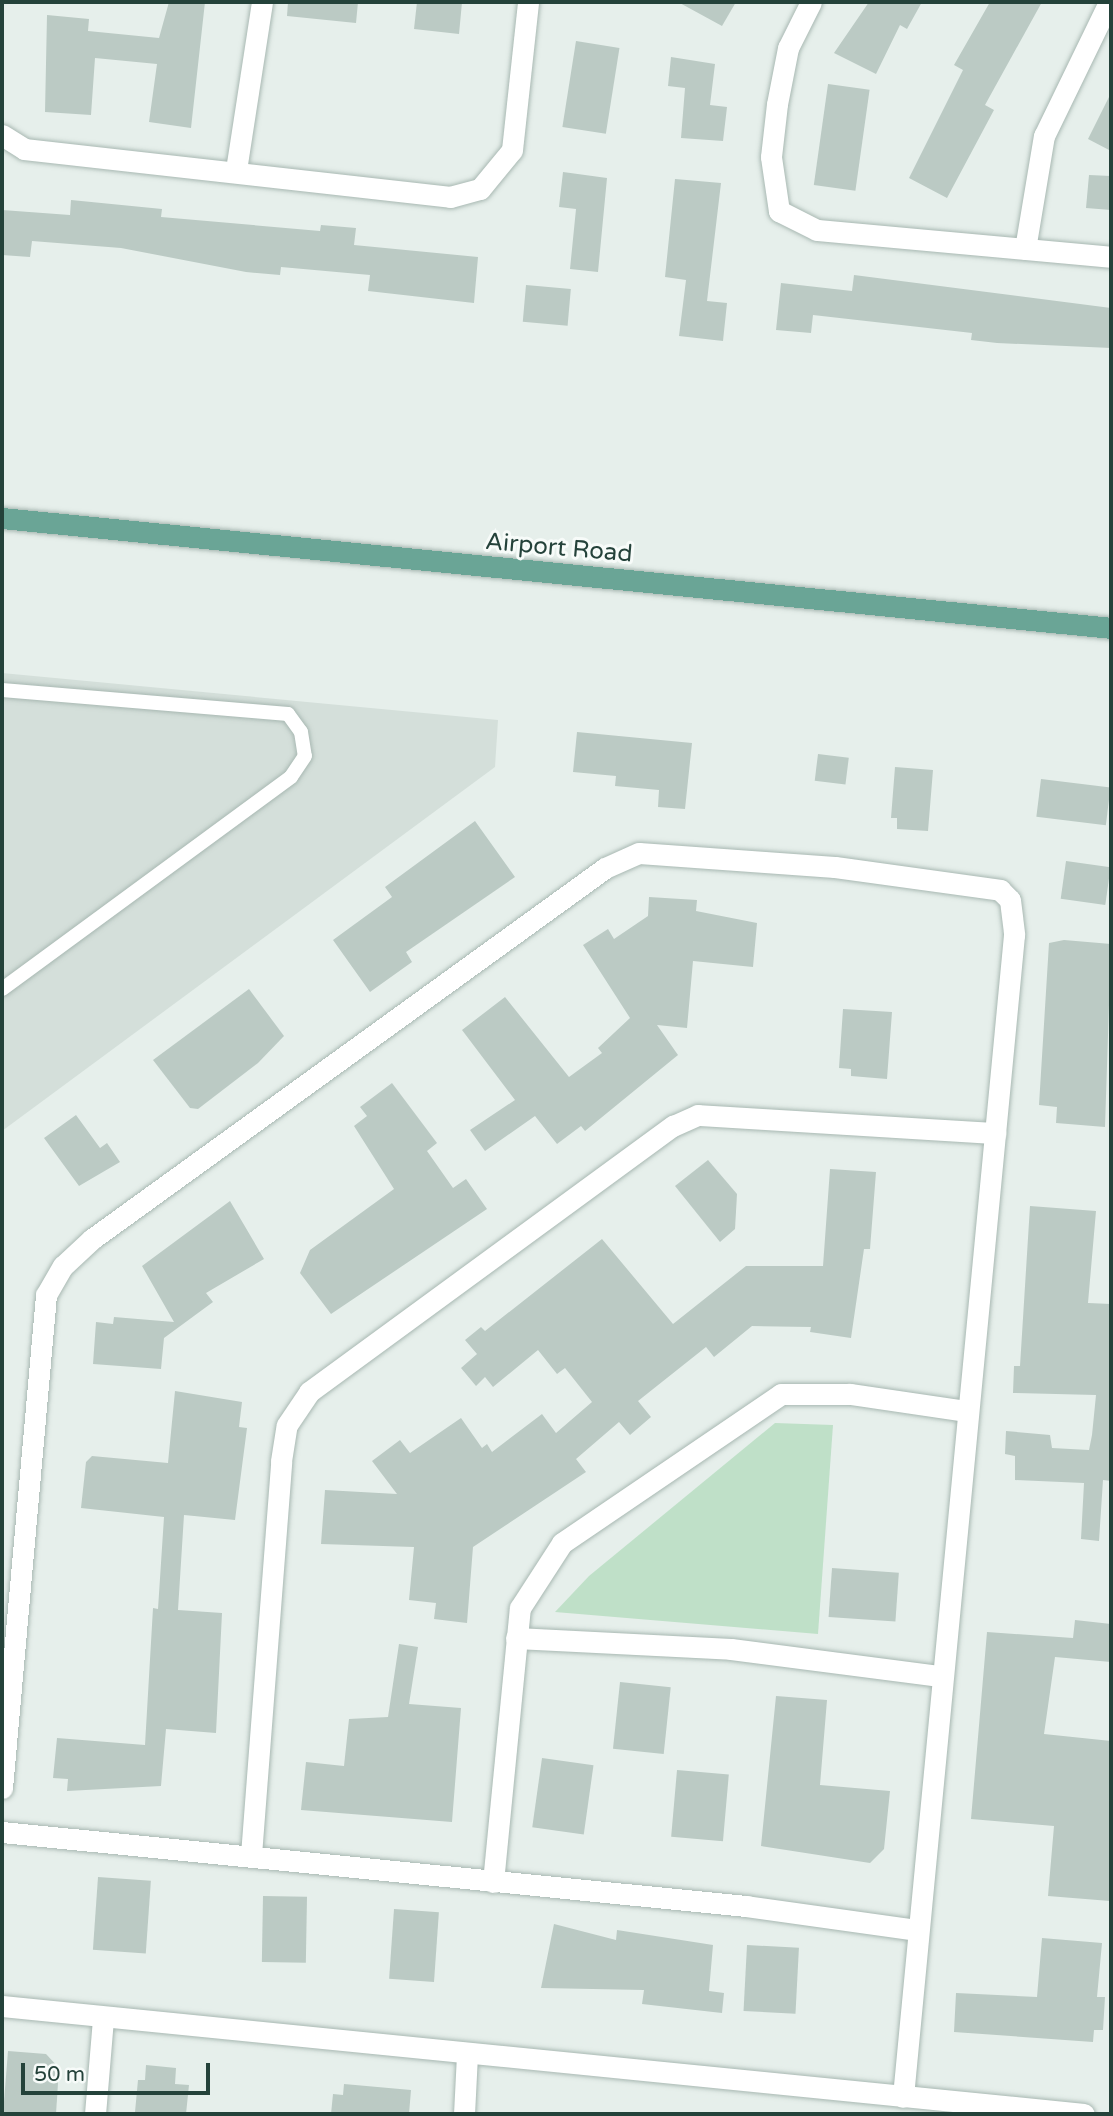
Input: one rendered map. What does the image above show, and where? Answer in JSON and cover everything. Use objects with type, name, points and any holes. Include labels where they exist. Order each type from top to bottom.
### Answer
[{"type":"main road","name":"Airport Road","points":[[2,518],[1111,628]]},
{"type":"street","points":[[236,170],[262,2]]},
{"type":"street","points":[[2,135],[24,149],[236,170],[450,197],[480,190],[502,170],[512,150],[528,2]]},
{"type":"street","points":[[811,2],[788,48],[777,104],[771,157],[779,211],[817,230],[1111,257]]},
{"type":"street","points":[[1025,249],[1044,136],[1110,2]]},
{"type":"street","points":[[2,1788],[46,1295],[63,1266],[605,869],[639,853],[666,851],[975,882],[1000,890],[1010,900],[1014,935],[940,1676],[903,2097]]},
{"type":"street","points":[[251,1855],[281,1461],[287,1425],[309,1392],[336,1366],[698,1115],[995,1133]]},
{"type":"street","points":[[493,1882],[520,1608],[562,1543],[772,1399],[850,1394],[967,1410]]},
{"type":"street","points":[[516,1638],[732,1649],[940,1676]]},
{"type":"street","points":[[2,1832],[746,1906],[916,1930]]},
{"type":"street","points":[[2,2006],[467,2055],[1084,2114]]},
{"type":"street","points":[[95,2114],[103,2018]]},
{"type":"street","points":[[464,2114],[467,2055]]},
{"type":"lane","points":[[2,690],[288,713],[301,732],[305,756],[290,777],[2,989]]},
{"type":"shaded area","points":[[2,673],[498,720],[495,767],[2,1131]]},
{"type":"green space","points":[[775,1423],[833,1425],[818,1634],[555,1612],[589,1576]]},
{"type":"building","points":[[169,2],[205,2],[191,128],[149,122],[157,64],[95,58],[91,115],[45,112],[47,15],[89,19],[88,31],[159,38]]},
{"type":"building","points":[[288,2],[358,2],[356,23],[287,16]]},
{"type":"building","points":[[417,2],[462,2],[459,34],[414,29]]},
{"type":"building","points":[[678,2],[736,2],[722,26]]},
{"type":"building","points":[[869,2],[922,2],[907,29],[900,25],[876,74],[834,53]]},
{"type":"building","points":[[990,2],[1042,2],[985,105],[994,110],[947,198],[909,178],[963,70],[954,65]]},
{"type":"building","points":[[576,41],[619,48],[606,134],[562,127]]},
{"type":"building","points":[[671,57],[715,64],[710,105],[727,107],[723,141],[681,138],[685,88],[668,86]]},
{"type":"building","points":[[828,84],[870,90],[855,191],[814,185]]},
{"type":"building","points":[[1111,93],[1111,151],[1088,139]]},
{"type":"building","points":[[563,172],[607,178],[598,272],[570,269],[576,209],[559,207]]},
{"type":"building","points":[[1089,175],[1111,176],[1111,210],[1086,208]]},
{"type":"building","points":[[675,179],[721,183],[707,301],[727,303],[723,341],[679,336],[686,280],[665,277]]},
{"type":"building","points":[[71,200],[162,209],[161,217],[320,231],[321,225],[356,228],[354,245],[478,257],[474,303],[368,291],[370,275],[281,267],[280,275],[246,272],[121,248],[32,241],[30,257],[2,255],[2,210],[70,215]]},
{"type":"building","points":[[854,275],[1111,308],[1111,348],[997,343],[971,340],[972,333],[813,315],[811,333],[776,330],[781,283],[852,291]]},
{"type":"building","points":[[526,285],[571,289],[568,326],[523,322]]},
{"type":"building","points":[[577,732],[692,743],[685,809],[658,807],[659,790],[615,786],[616,776],[573,772]]},
{"type":"building","points":[[818,754],[849,758],[845,785],[815,781]]},
{"type":"building","points":[[895,767],[933,770],[928,831],[897,829],[897,818],[891,818]]},
{"type":"building","points":[[1041,779],[1110,788],[1106,825],[1036,817]]},
{"type":"building","points":[[475,821],[515,877],[406,952],[412,962],[370,992],[333,940],[392,897],[385,887]]},
{"type":"building","points":[[1066,861],[1111,867],[1105,905],[1061,899]]},
{"type":"building","points":[[649,897],[697,900],[696,911],[757,923],[753,967],[693,961],[687,1028],[657,1025],[678,1055],[585,1131],[581,1126],[557,1144],[535,1116],[485,1151],[470,1130],[515,1100],[462,1030],[505,997],[569,1077],[602,1053],[598,1048],[630,1018],[583,945],[608,929],[614,939],[648,916]]},
{"type":"building","points":[[1064,940],[1111,944],[1105,1127],[1056,1123],[1057,1107],[1039,1105],[1049,943]]},
{"type":"building","points":[[249,989],[284,1036],[258,1063],[198,1109],[190,1108],[153,1060]]},
{"type":"building","points":[[843,1009],[892,1012],[887,1079],[851,1076],[851,1069],[839,1068]]},
{"type":"building","points":[[392,1083],[437,1143],[427,1151],[453,1188],[466,1179],[487,1209],[331,1314],[300,1273],[310,1250],[394,1189],[354,1126],[367,1116],[360,1107]]},
{"type":"building","points":[[76,1115],[100,1148],[107,1143],[120,1162],[79,1186],[44,1138]]},
{"type":"building","points":[[708,1160],[737,1194],[735,1229],[720,1242],[675,1186]]},
{"type":"building","points":[[830,1169],[876,1172],[870,1249],[864,1249],[851,1338],[810,1332],[811,1327],[752,1326],[714,1357],[706,1347],[638,1401],[651,1417],[630,1435],[619,1422],[576,1459],[586,1472],[473,1547],[467,1623],[434,1619],[436,1603],[409,1600],[414,1547],[321,1544],[325,1490],[397,1494],[372,1461],[400,1440],[410,1453],[461,1418],[482,1448],[487,1444],[492,1452],[542,1414],[556,1433],[592,1402],[565,1368],[557,1374],[538,1350],[493,1387],[485,1377],[476,1386],[461,1368],[477,1354],[465,1340],[481,1327],[485,1331],[602,1239],[673,1324],[746,1266],[823,1266]]},
{"type":"building","points":[[230,1201],[264,1259],[206,1293],[213,1302],[164,1338],[161,1369],[93,1364],[96,1322],[113,1324],[114,1317],[174,1322],[142,1266]]},
{"type":"building","points":[[1030,1206],[1096,1211],[1088,1303],[1111,1304],[1111,1481],[1103,1480],[1099,1541],[1081,1539],[1084,1483],[1015,1480],[1015,1456],[1005,1454],[1006,1431],[1050,1435],[1052,1448],[1089,1450],[1092,1435],[1096,1395],[1013,1393],[1014,1366],[1020,1366]]},
{"type":"building","points":[[175,1391],[242,1402],[239,1427],[247,1428],[235,1520],[184,1515],[178,1610],[222,1613],[216,1733],[166,1729],[161,1786],[67,1791],[68,1779],[53,1778],[57,1738],[145,1745],[153,1608],[158,1609],[164,1517],[81,1508],[86,1462],[92,1456],[168,1463]]},
{"type":"building","points":[[832,1568],[899,1573],[895,1622],[829,1617]]},
{"type":"building","points":[[1075,1620],[1111,1624],[1111,1662],[1055,1657],[1044,1734],[1111,1741],[1110,1901],[1048,1896],[1054,1826],[971,1819],[987,1632],[1073,1638]]},
{"type":"building","points":[[399,1644],[418,1647],[409,1704],[461,1708],[452,1822],[301,1810],[306,1762],[344,1766],[349,1719],[388,1717]]},
{"type":"building","points":[[620,1682],[671,1687],[664,1754],[613,1749]]},
{"type":"building","points":[[776,1696],[827,1700],[820,1785],[890,1791],[884,1849],[870,1863],[761,1846]]},
{"type":"building","points":[[542,1758],[593,1765],[584,1835],[532,1827]]},
{"type":"building","points":[[677,1770],[729,1775],[723,1841],[671,1837]]},
{"type":"building","points":[[98,1877],[151,1881],[146,1954],[93,1950]]},
{"type":"building","points":[[263,1896],[307,1897],[306,1963],[262,1962]]},
{"type":"building","points":[[394,1909],[439,1912],[434,1982],[389,1979]]},
{"type":"building","points":[[554,1924],[616,1940],[617,1930],[713,1945],[709,1991],[724,1993],[722,2013],[642,2004],[644,1990],[541,1988]]},
{"type":"building","points":[[1042,1938],[1102,1943],[1097,1997],[1105,1997],[1103,2030],[1094,2030],[1093,2042],[954,2032],[956,1993],[1037,1997]]},
{"type":"building","points":[[747,1945],[799,1948],[795,2014],[744,2011]]},
{"type":"building","points":[[8,2051],[46,2054],[59,2068],[56,2114],[3,2114]]},
{"type":"building","points":[[146,2065],[176,2068],[175,2084],[189,2085],[186,2114],[135,2112],[138,2080],[145,2080]]},
{"type":"building","points":[[344,2084],[411,2090],[409,2114],[331,2114],[333,2094],[343,2095]]}]
